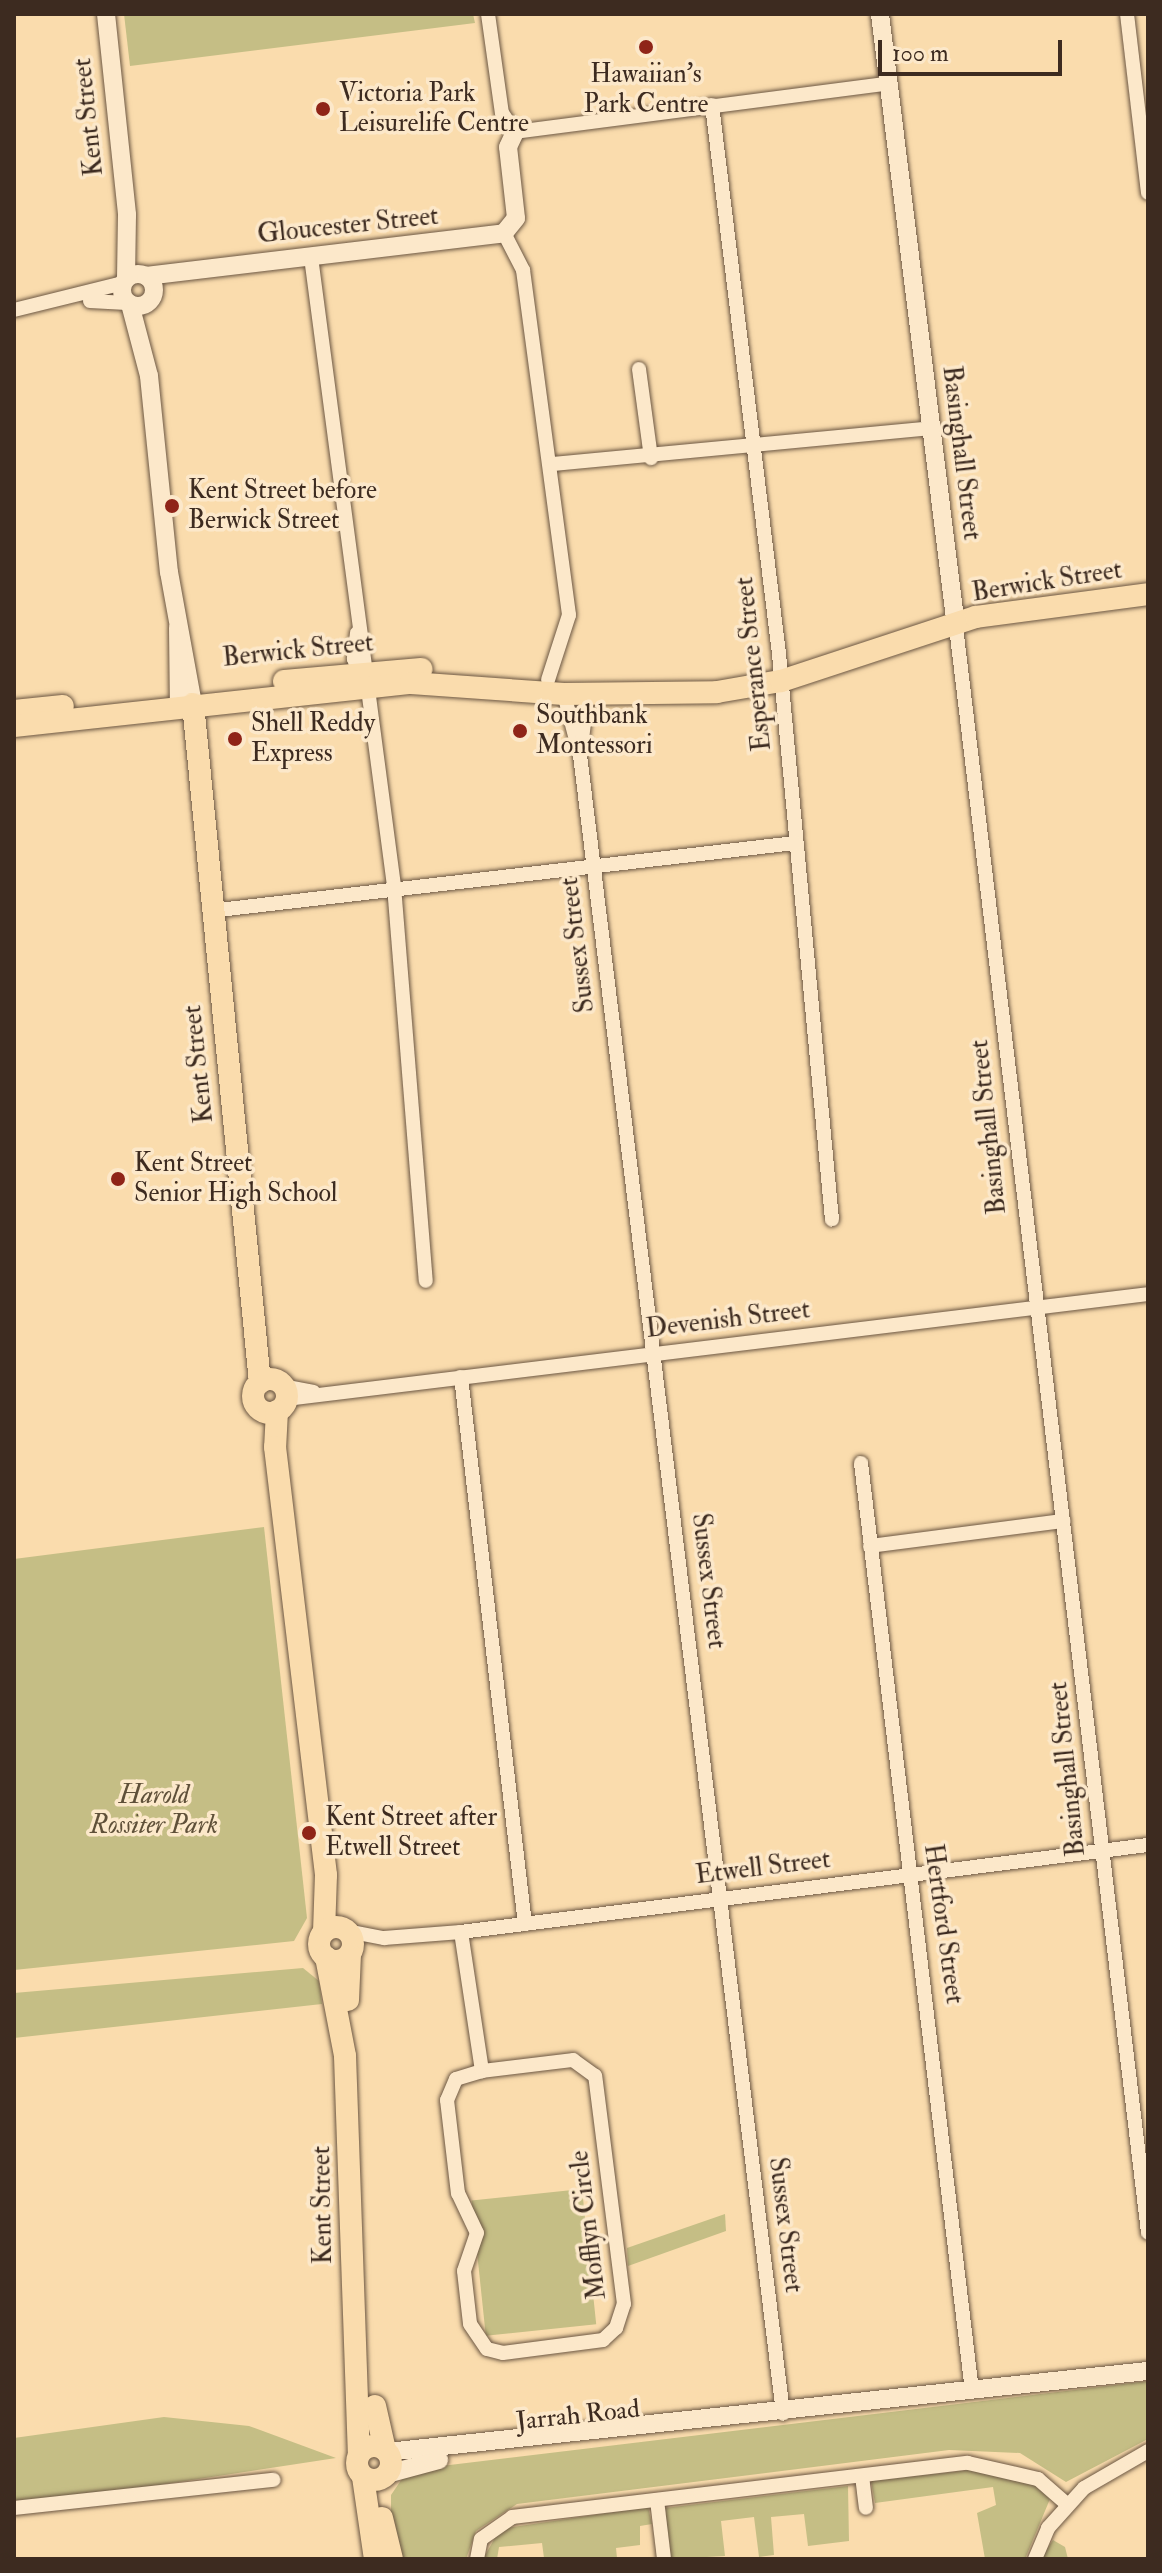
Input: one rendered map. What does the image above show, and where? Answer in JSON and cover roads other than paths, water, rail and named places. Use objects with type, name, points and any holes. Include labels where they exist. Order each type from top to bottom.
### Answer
[{"type":"main road","name":"Berwick Street","points":[[17,710],[185,699],[363,676],[688,696],[781,681],[988,615],[1148,594]]},
{"type":"main road","name":"Berwick Street","points":[[956,627],[977,631],[1148,609]]},
{"type":"main road","name":"Kent Street","points":[[185,699],[258,1337],[274,1395],[275,1447],[327,1894],[344,1940],[367,2333],[378,2464],[375,2559]]},
{"type":"main road","name":"Kent Street","points":[[344,1940],[326,1957],[340,2005],[381,2510],[392,2559]]},
{"type":"street","name":"Kent Street","points":[[106,14],[134,278],[128,304],[149,376]]},
{"type":"street","points":[[488,14],[502,113],[515,132]]},
{"type":"street","name":"Basinghall Street","points":[[880,14],[1148,2233]]},
{"type":"street","points":[[1127,14],[1148,193]]},
{"type":"street","points":[[515,132],[890,83]]},
{"type":"street","name":"Esperance Street","points":[[712,105],[781,681],[832,1220]]},
{"type":"street","points":[[515,132],[508,147],[516,218],[504,233],[523,270],[552,464],[569,615],[560,650],[556,687]]},
{"type":"street","name":"Gloucester Street","points":[[14,310],[78,300],[134,278],[197,268],[504,233]]},
{"type":"street","points":[[311,257],[357,633],[394,886],[426,1281]]},
{"type":"street","name":"Gloucester Street","points":[[151,298],[197,268]]},
{"type":"street","points":[[128,304],[151,298],[134,278]]},
{"type":"street","name":"Kent Street","points":[[151,298],[149,376],[185,699]]},
{"type":"street","name":"Gloucester Street","points":[[78,300],[128,304]]},
{"type":"street","points":[[639,369],[651,458]]},
{"type":"street","points":[[552,464],[651,458],[932,428]]},
{"type":"street","name":"Sussex Street","points":[[556,687],[580,755],[594,862],[778,2414]]},
{"type":"street","name":"Sussex Street","points":[[580,755],[588,691]]},
{"type":"street","points":[[210,911],[594,862],[795,843]]},
{"type":"street","name":"Devenish Street","points":[[274,1395],[461,1377],[1148,1294]]},
{"type":"street","points":[[461,1377],[525,1924]]},
{"type":"street","name":"Hertford Street","points":[[861,1463],[972,2391]]},
{"type":"street","points":[[870,1546],[1063,1521]]},
{"type":"street","name":"Etwell Street","points":[[344,1940],[461,1932],[718,1897],[1148,1845]]},
{"type":"street","points":[[461,1932],[482,2071]]},
{"type":"street","name":"Etwell Street","points":[[344,1940],[384,1938]]},
{"type":"street","name":"Mofflyn Circle","points":[[573,2060],[595,2076],[624,2304],[616,2328],[603,2340],[503,2353],[487,2349],[470,2324],[464,2271],[477,2233],[458,2193],[447,2100],[456,2079],[482,2071],[573,2060]]},
{"type":"street","name":"Jarrah Road","points":[[378,2464],[1148,2371]]},
{"type":"street","points":[[1035,2559],[1067,2504],[1103,2474],[1148,2451]]},
{"type":"street","points":[[477,2559],[481,2539],[512,2517],[989,2464],[1038,2479],[1067,2504]]},
{"type":"street","points":[[862,2476],[866,2508]]},
{"type":"street","points":[[14,2508],[273,2480]]},
{"type":"street","points":[[657,2500],[664,2559]]},
{"type":"place","name":"Hawaiian's Park Centre","points":[[646,47]]},
{"type":"place","name":"Victoria Park Leisurelife Centre","points":[[323,109]]},
{"type":"place","name":"Kent Street before Berwick Street","points":[[172,506]]},
{"type":"place","name":"Southbank Montessori","points":[[520,731]]},
{"type":"place","name":"Shell Reddy Express","points":[[235,739]]},
{"type":"place","name":"Kent Street Senior High School","points":[[118,1179]]},
{"type":"place","name":"Kent Street after Etwell Street","points":[[309,1833]]},
{"type":"park label","name":"Harold Rossiter Park","points":[[154,1811]]}]
